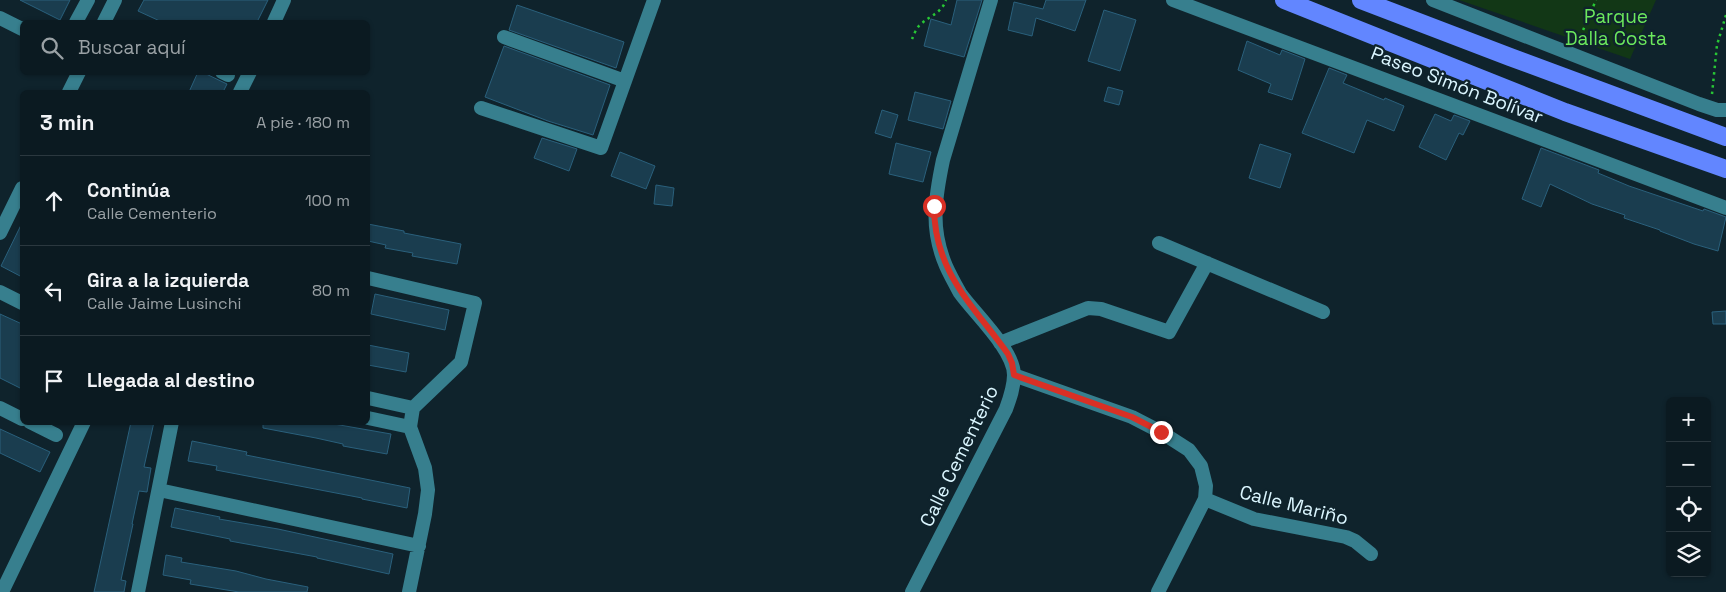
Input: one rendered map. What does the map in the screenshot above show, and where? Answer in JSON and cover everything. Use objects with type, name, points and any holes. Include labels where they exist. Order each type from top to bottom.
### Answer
[{"type":"main road","name":"Paseo Simón Bolívar","points":[[1284,0],[1565,112],[1726,169]]},
{"type":"main road","points":[[1361,0],[1510,58],[1718,134]]},
{"type":"street","points":[[77,20],[88,0]]},
{"type":"street","points":[[110,20],[115,0]]},
{"type":"street","points":[[275,20],[284,0]]},
{"type":"street","points":[[482,108],[601,148],[654,0]]},
{"type":"street","name":"Calle Cementerio","points":[[912,592],[1012,394],[1014,375],[1012,363],[1000,343],[953,280],[940,248],[934,218],[943,160],[991,0]]},
{"type":"street","name":"Paseo Simón Bolívar","points":[[1173,0],[1726,208]]},
{"type":"street","points":[[1433,0],[1718,109],[1718,134]]},
{"type":"street","points":[[0,18],[20,28]]},
{"type":"street","points":[[504,37],[625,81]]},
{"type":"street","points":[[71,90],[78,75]]},
{"type":"street","points":[[241,90],[248,75]]},
{"type":"street","points":[[0,233],[20,192]]},
{"type":"street","points":[[1159,243],[1322,312]]},
{"type":"street","points":[[1000,343],[1088,308],[1101,309],[1169,332],[1207,263]]},
{"type":"street","points":[[370,278],[475,303],[461,362],[413,408],[410,427],[425,468],[427,501],[409,592]]},
{"type":"street","points":[[0,292],[20,302]]},
{"type":"street","points":[[1014,375],[1132,417],[1161,432],[1189,450],[1202,466],[1206,486],[1205,499],[1158,592]]},
{"type":"street","points":[[370,398],[413,408]]},
{"type":"street","points":[[0,408],[20,418]]},
{"type":"street","points":[[370,418],[410,427]]},
{"type":"street","points":[[36,425],[56,435]]},
{"type":"street","points":[[2,592],[83,425]]},
{"type":"street","points":[[138,592],[171,425]]},
{"type":"street","points":[[159,490],[418,546]]},
{"type":"street","name":"Calle Mariño","points":[[1205,499],[1254,518],[1346,536],[1371,554]]},
{"type":"path","points":[[912,39],[918,26],[938,13],[943,8],[946,0]]},
{"type":"path","points":[[1574,54],[1596,0]]},
{"type":"path","points":[[1718,109],[1717,45],[1726,14]]},
{"type":"green space","name":"Parque Dalla Costa","points":[[1459,0],[1656,0],[1630,59]]},
{"type":"building","points":[[20,0],[70,0],[60,20]]},
{"type":"building","points":[[144,0],[268,0],[258,20],[158,20],[138,11]]},
{"type":"building","points":[[957,0],[982,0],[964,57],[924,46],[931,19],[951,25]]},
{"type":"building","points":[[1046,0],[1086,0],[1075,31],[1036,18],[1032,36],[1008,30],[1014,2],[1043,9]]},
{"type":"building","points":[[517,5],[624,42],[616,68],[509,30]]},
{"type":"building","points":[[1104,10],[1136,20],[1120,71],[1088,61]]},
{"type":"building","points":[[1247,41],[1280,55],[1282,50],[1305,59],[1292,100],[1268,92],[1271,84],[1238,70]]},
{"type":"building","points":[[504,46],[610,85],[593,135],[548,121],[485,97]]},
{"type":"building","points":[[1329,68],[1347,75],[1343,83],[1404,106],[1394,131],[1367,120],[1354,153],[1302,133]]},
{"type":"building","points":[[197,75],[208,75],[227,84],[224,90],[190,90]]},
{"type":"building","points":[[1108,87],[1123,91],[1119,105],[1104,101]]},
{"type":"building","points":[[915,92],[951,101],[943,129],[908,120]]},
{"type":"building","points":[[882,110],[898,115],[891,138],[875,133]]},
{"type":"building","points":[[1435,114],[1451,121],[1454,115],[1470,121],[1463,135],[1459,133],[1446,160],[1419,147]]},
{"type":"building","points":[[542,138],[577,149],[569,171],[534,158]]},
{"type":"building","points":[[896,143],[931,152],[923,182],[889,174]]},
{"type":"building","points":[[1260,144],[1291,154],[1280,188],[1249,178]]},
{"type":"building","points":[[1541,148],[1599,170],[1598,173],[1629,186],[1726,217],[1718,251],[1624,218],[1625,215],[1592,204],[1550,184],[1541,207],[1522,199]]},
{"type":"building","points":[[620,152],[655,166],[646,189],[611,176]]},
{"type":"building","points":[[656,185],[674,188],[672,206],[654,204]]},
{"type":"building","points":[[370,224],[461,244],[457,264],[412,256],[413,253],[385,248],[386,245],[370,241]]},
{"type":"building","points":[[20,227],[20,276],[1,266]]},
{"type":"building","points":[[375,294],[449,310],[445,330],[371,314]]},
{"type":"building","points":[[1726,311],[1726,324],[1713,324],[1712,312]]},
{"type":"building","points":[[0,314],[20,323],[20,388],[0,378]]},
{"type":"building","points":[[370,345],[409,353],[406,372],[370,365]]},
{"type":"building","points":[[130,425],[153,425],[144,467],[151,468],[147,492],[139,491],[121,580],[126,581],[124,592],[94,592]]},
{"type":"building","points":[[263,425],[340,425],[391,434],[387,454],[263,428]]},
{"type":"building","points":[[0,429],[50,452],[40,472],[0,453]]},
{"type":"building","points":[[192,441],[247,452],[246,455],[410,488],[407,508],[216,470],[217,466],[188,461]]},
{"type":"building","points":[[175,508],[220,517],[219,519],[278,529],[393,554],[389,574],[171,527]]},
{"type":"building","points":[[166,555],[182,558],[181,562],[236,571],[308,587],[307,592],[239,592],[190,584],[191,580],[163,575]]},
{"type":"route","points":[[934,206],[936,232],[945,265],[961,293],[1008,354],[1014,375],[1132,417],[1161,432]]}]
